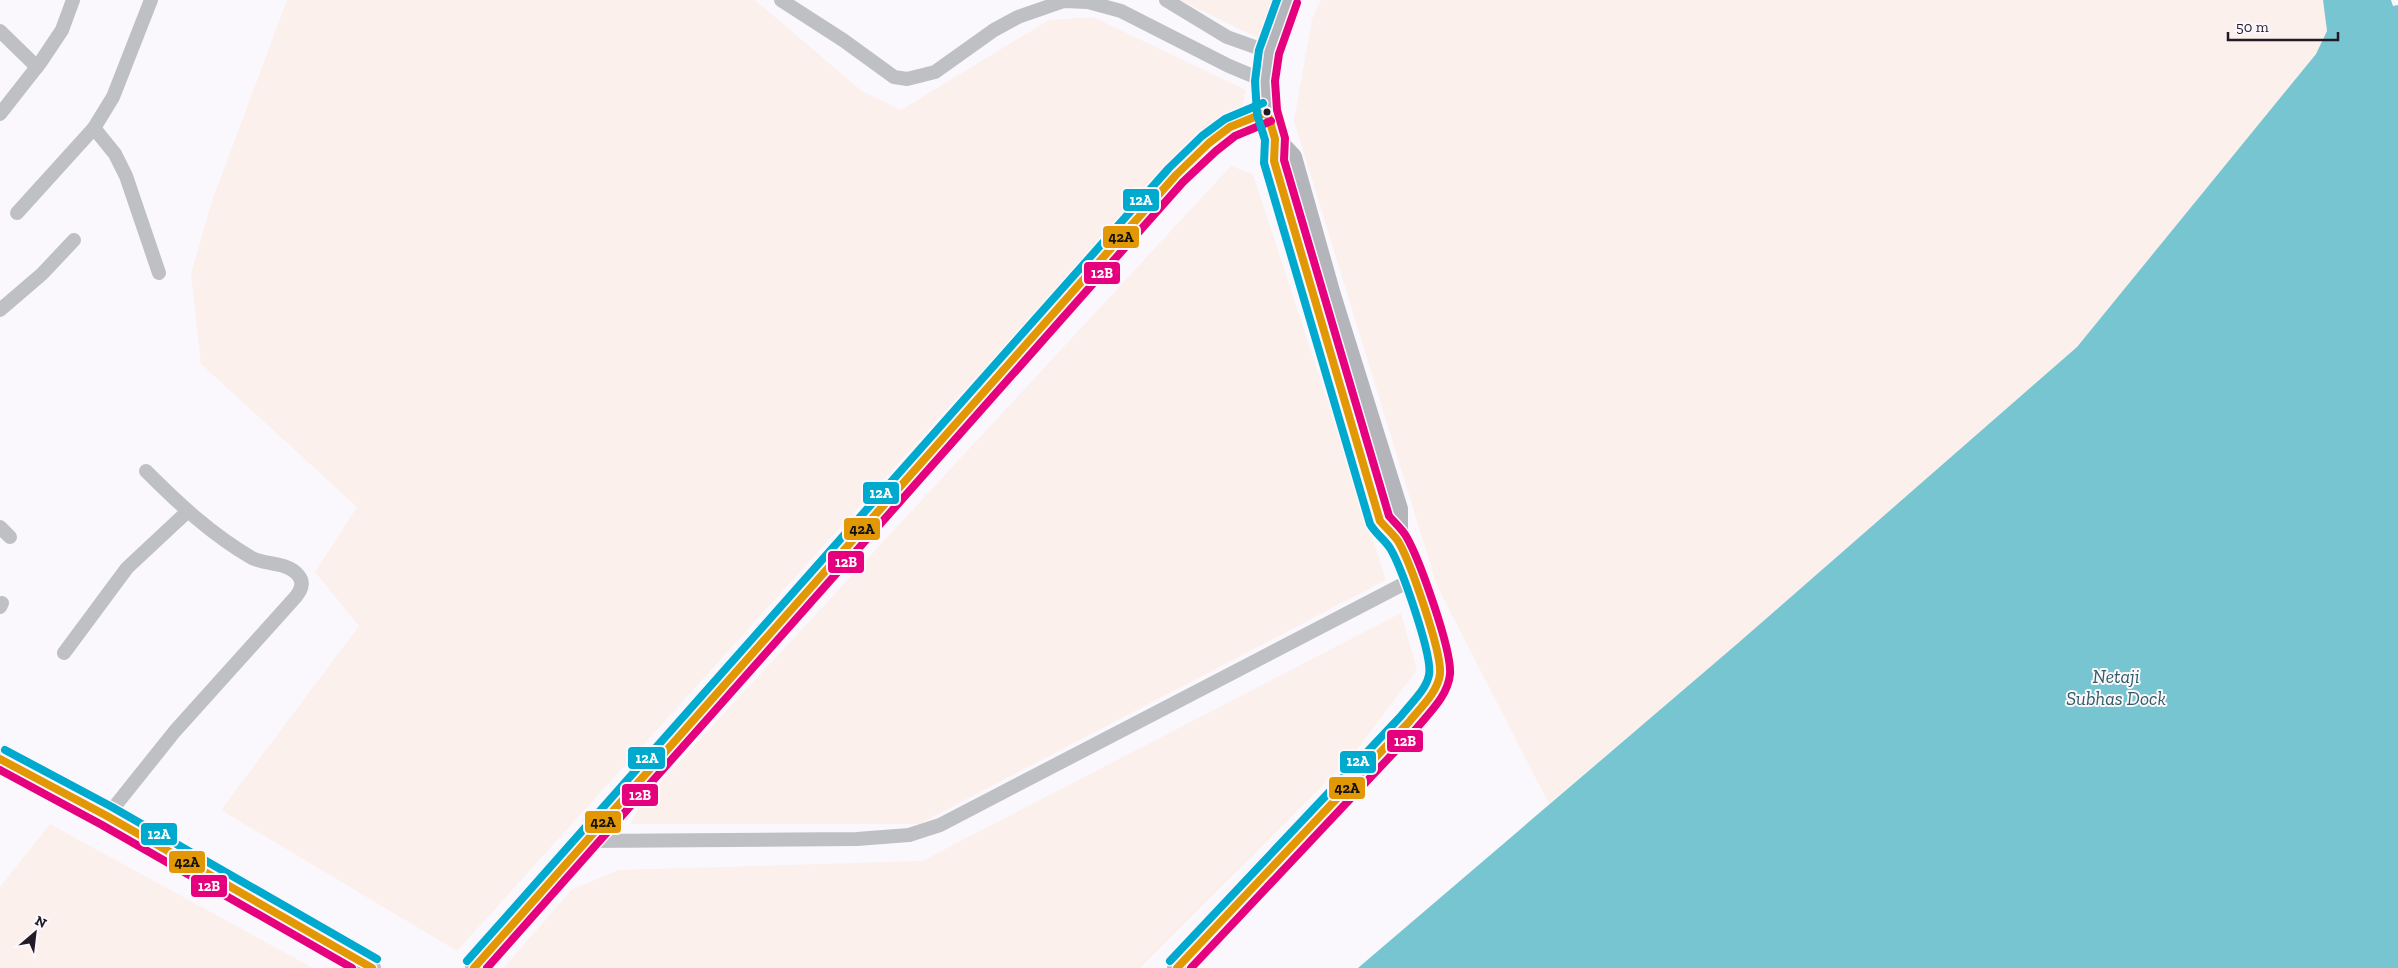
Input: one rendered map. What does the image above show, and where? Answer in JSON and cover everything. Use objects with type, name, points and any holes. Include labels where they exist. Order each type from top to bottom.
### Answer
[{"type":"main road","points":[[1177,968],[1390,742],[1435,688],[1440,674],[1438,657],[1413,579],[1398,542],[1380,521],[1374,504],[1274,161],[1275,140],[1267,112],[1265,80],[1269,52],[1288,0]]},
{"type":"street","points":[[0,114],[37,67],[62,30],[72,0]]},
{"type":"street","points":[[17,213],[94,128],[112,97],[151,0]]},
{"type":"street","points":[[1166,0],[1227,37],[1269,52]]},
{"type":"street","points":[[789,2],[894,77],[907,79],[935,72],[1010,21],[1042,7],[1064,1],[1088,2],[1120,10],[1229,66],[1265,80]]},
{"type":"street","points":[[0,31],[37,67]]},
{"type":"street","points":[[474,968],[1176,175],[1208,143],[1230,127],[1267,112]]},
{"type":"street","points":[[94,128],[115,154],[126,176],[159,273]]},
{"type":"street","points":[[0,310],[35,281],[74,240]]},
{"type":"street","points":[[107,816],[175,731],[300,591],[302,585],[300,576],[292,569],[255,559],[186,512],[146,471]]},
{"type":"street","points":[[64,653],[127,568],[186,512]]},
{"type":"street","points":[[587,841],[857,839],[909,835],[933,828],[1413,579]]},
{"type":"street","points":[[0,760],[107,816],[372,968]]},
{"type":"shaded area","points":[[287,0],[755,0],[862,91],[901,110],[1049,20],[1093,17],[1246,90],[1241,109],[1196,134],[457,951],[221,810],[359,626],[315,572],[357,507],[201,364],[191,274],[212,201]]},
{"type":"shaded area","points":[[1180,0],[1277,0],[1264,41]]},
{"type":"shaded area","points":[[1321,0],[2323,0],[2327,31],[2316,54],[2077,347],[1737,644],[1549,804],[1437,586],[1294,121],[1312,19]]},
{"type":"shaded area","points":[[1231,166],[1253,174],[1386,580],[919,824],[630,824],[642,802]]},
{"type":"shaded area","points":[[1401,613],[1417,670],[1352,756],[1140,968],[504,968],[571,890],[618,870],[922,861]]},
{"type":"shaded area","points":[[50,824],[313,968],[0,968],[0,887]]},
{"type":"water","name":"Netaji Subhas Dock","points":[[2323,0],[2391,0],[2393,6],[2398,5],[2398,968],[1358,968],[1737,644],[2077,347],[2316,54],[2327,31]]},
{"type":"transit line","name":"12A","points":[[1170,961],[1401,716],[1421,691],[1429,675],[1429,665],[1421,631],[1401,573],[1390,548],[1370,524],[1264,163],[1265,140],[1257,114],[1255,81],[1259,50],[1277,0]]},
{"type":"transit line","name":"12B","points":[[1191,968],[1416,729],[1442,697],[1450,674],[1446,645],[1419,563],[1406,536],[1389,516],[1284,160],[1285,138],[1277,110],[1275,81],[1279,54],[1297,3]]},
{"type":"transit line","name":"12A","points":[[467,961],[1169,168],[1202,136],[1225,119],[1263,103]]},
{"type":"transit line","name":"42A","points":[[474,968],[1176,175],[1209,143],[1230,127],[1267,112]]},
{"type":"transit line","name":"42A","points":[[1177,968],[1409,722],[1436,687],[1440,674],[1431,628],[1410,567],[1398,541],[1380,521],[1274,161],[1275,139],[1267,112]]},
{"type":"transit line","name":"12B","points":[[487,968],[1183,182],[1235,136],[1271,121]]},
{"type":"transit line","name":"12A","points":[[5,750],[112,807],[377,959]]},
{"type":"transit line","name":"42A","points":[[0,759],[107,816],[372,968]]},
{"type":"transit line","name":"12B","points":[[0,770],[102,825],[352,968]]}]
